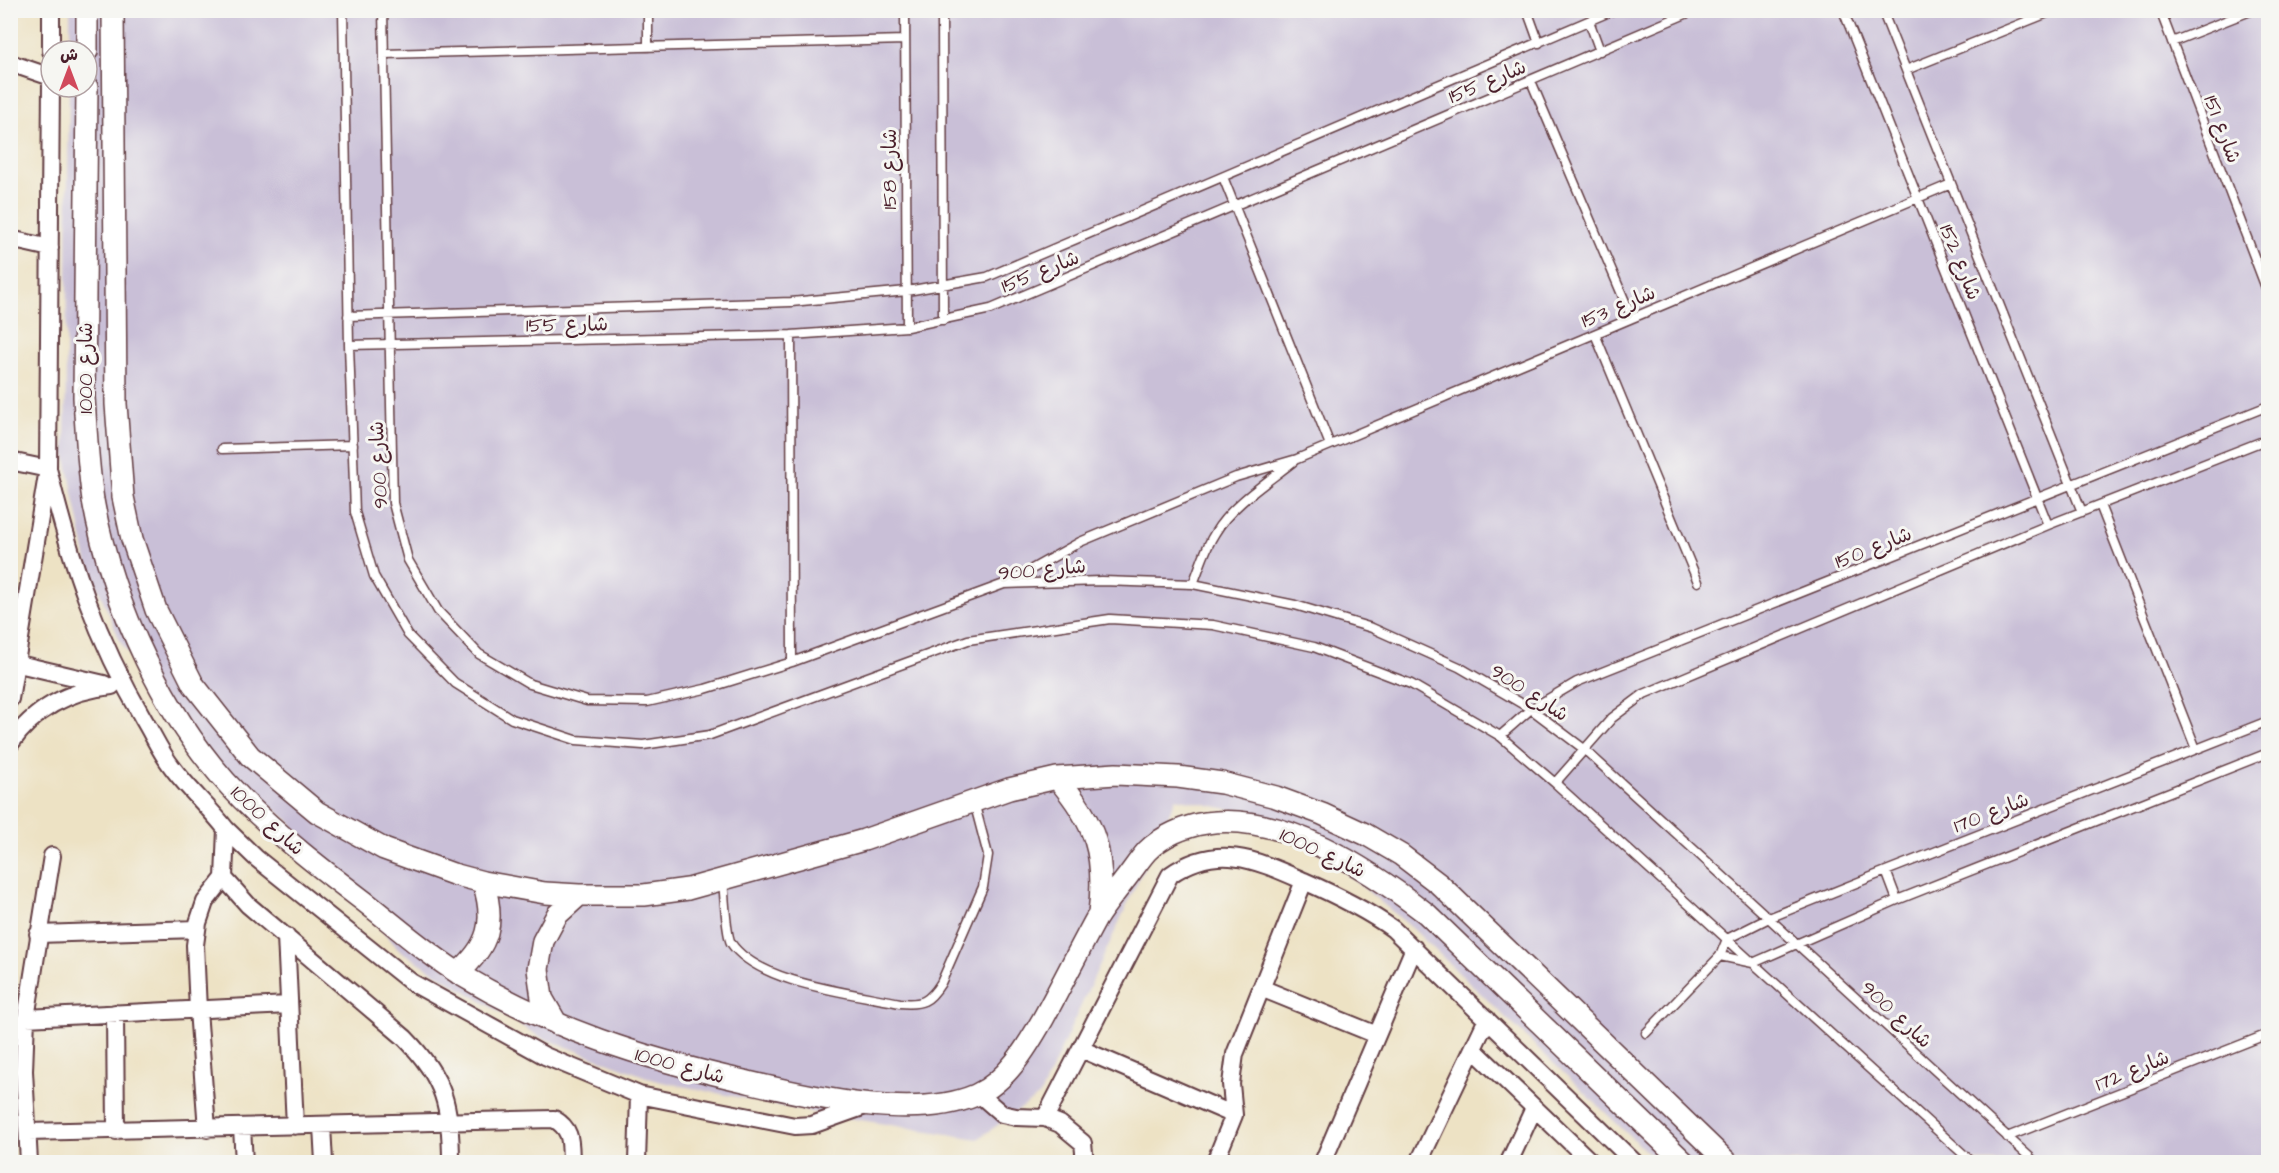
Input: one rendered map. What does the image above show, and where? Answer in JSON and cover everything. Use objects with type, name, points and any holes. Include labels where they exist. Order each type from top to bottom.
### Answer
[{"type":"street","points":[[51,10],[51,39]]},
{"type":"street","points":[[87,10],[87,39]]},
{"type":"street","name":"شارع 1000","points":[[113,10],[116,381],[119,460],[123,498],[132,539],[156,610],[193,684],[250,756],[317,812],[384,849],[453,874],[483,882],[545,893],[644,895],[688,889],[864,840],[1009,789],[1057,778],[1116,774],[1178,777],[1221,783],[1276,797],[1322,814],[1365,834],[1401,855],[1439,884],[1727,1162]]},
{"type":"street","points":[[10,63],[39,74]]},
{"type":"street","points":[[10,699],[14,663],[48,469],[51,99]]},
{"type":"street","name":"شارع 1000","points":[[87,99],[84,397],[86,445],[104,549],[126,613],[156,679],[177,716],[200,750],[241,798],[326,872],[458,973],[508,1002],[556,1024],[618,1047],[690,1069],[788,1092],[869,1105],[920,1106],[949,1103],[979,1094],[1016,1062],[1026,1049],[1099,915],[1148,851],[1167,836],[1205,823],[1232,822],[1256,825],[1298,836],[1355,864],[1391,886],[1427,914],[1684,1162]]},
{"type":"street","points":[[10,239],[50,248]]},
{"type":"street","points":[[10,461],[48,469]]},
{"type":"street","points":[[48,469],[66,542],[80,586],[119,687],[171,766],[226,829],[256,858],[411,982],[545,1056],[639,1095],[795,1125],[812,1125],[869,1105]]},
{"type":"street","points":[[14,663],[119,687]]},
{"type":"street","points":[[10,744],[29,720],[59,699],[85,690],[119,687]]},
{"type":"street","points":[[1057,778],[1076,801],[1091,827],[1097,846],[1102,885],[1099,915]]},
{"type":"street","points":[[207,1129],[195,957],[197,929],[205,902],[224,878],[226,829]]},
{"type":"street","points":[[29,1162],[24,1071],[26,1018],[51,856]]},
{"type":"street","points":[[1046,1118],[1170,875],[1187,863],[1233,856],[1264,863],[1371,913],[1414,948],[1634,1162]]},
{"type":"street","points":[[224,878],[248,905],[405,1038],[422,1056],[436,1078],[445,1099],[451,1122],[451,1162]]},
{"type":"street","points":[[1215,1162],[1234,1115],[1231,1084],[1235,1054],[1304,881]]},
{"type":"street","points":[[458,973],[473,959],[484,942],[490,922],[490,902],[483,882]]},
{"type":"street","points":[[556,1024],[542,998],[538,969],[543,940],[557,915],[579,895]]},
{"type":"street","points":[[38,934],[197,929]]},
{"type":"street","points":[[286,936],[295,1126]]},
{"type":"street","points":[[1323,1162],[1414,948]]},
{"type":"street","points":[[1261,988],[1377,1035]]},
{"type":"street","points":[[26,1018],[289,1005]]},
{"type":"street","points":[[115,1013],[116,1131]]},
{"type":"street","points":[[1419,1162],[1487,1019]]},
{"type":"street","points":[[1081,1049],[1234,1115]]},
{"type":"street","points":[[1473,1049],[1591,1162]]},
{"type":"street","points":[[979,1094],[1002,1114],[1046,1118],[1060,1124],[1083,1143],[1088,1162]]},
{"type":"street","points":[[637,1162],[639,1095]]},
{"type":"street","points":[[1509,1162],[1534,1108]]},
{"type":"street","points":[[28,1132],[554,1119],[564,1125],[570,1137],[571,1162]]},
{"type":"street","points":[[322,1126],[324,1162]]},
{"type":"street","points":[[242,1128],[244,1162]]},
{"type":"lane","name":"شارع 900","points":[[343,10],[348,316],[355,512],[374,576],[408,635],[454,683],[512,719],[576,740],[643,745],[710,735],[968,640],[1110,619],[1213,625],[1314,646],[1411,684],[1500,736],[1556,783],[1972,1162]]},
{"type":"lane","name":"شارع 900","points":[[383,10],[393,503],[408,560],[438,611],[479,654],[530,684],[587,701],[647,702],[705,689],[792,662],[1004,585],[1102,581],[1193,584],[1295,605],[1372,628],[1459,667],[1531,709],[1584,749],[2035,1162]]},
{"type":"lane","points":[[648,10],[648,47]]},
{"type":"lane","name":"شارع 158","points":[[905,10],[907,327]]},
{"type":"lane","points":[[942,10],[943,320]]},
{"type":"lane","points":[[1527,10],[1539,43]]},
{"type":"lane","name":"شارع 155","points":[[348,316],[791,302],[907,291],[987,277],[1614,10]]},
{"type":"lane","name":"شارع 155","points":[[349,345],[791,335],[907,327],[991,309],[1695,10]]},
{"type":"lane","name":"شارع 152","points":[[1843,10],[2048,525]]},
{"type":"lane","name":"شارع 152","points":[[1882,10],[2082,512]]},
{"type":"lane","points":[[1906,70],[2055,10]]},
{"type":"lane","name":"شارع 151","points":[[2160,10],[2268,293]]},
{"type":"lane","points":[[2172,42],[2253,10]]},
{"type":"lane","points":[[1589,21],[1600,51]]},
{"type":"lane","points":[[384,54],[905,40]]},
{"type":"lane","points":[[1531,81],[1632,318]]},
{"type":"lane","points":[[1223,177],[1330,445]]},
{"type":"lane","name":"شارع 153","points":[[1297,459],[1951,184]]},
{"type":"lane","points":[[1594,334],[1698,582]]},
{"type":"lane","points":[[791,335],[792,662]]},
{"type":"lane","name":"شارع 150","points":[[1500,736],[1531,709],[1577,682],[2268,406]]},
{"type":"lane","points":[[1556,783],[1612,718],[1644,694],[2048,525],[2268,439]]},
{"type":"lane","points":[[222,449],[353,445]]},
{"type":"lane","points":[[1193,584],[1215,531],[1227,517],[1297,459]]},
{"type":"lane","points":[[1004,585],[1080,542],[1236,477],[1297,459]]},
{"type":"lane","points":[[2100,505],[2196,749]]},
{"type":"lane","name":"شارع 170","points":[[1727,939],[1769,918],[2268,721]]},
{"type":"lane","points":[[1720,956],[1753,963],[1897,900],[2268,753]]},
{"type":"lane","points":[[723,879],[730,941],[753,965],[783,979],[917,1005],[932,997],[941,982],[984,887],[988,855],[973,801]]},
{"type":"lane","points":[[1886,871],[1897,900]]},
{"type":"lane","points":[[1646,1033],[1720,956],[1727,939]]},
{"type":"lane","name":"شارع 172","points":[[2007,1137],[2268,1034]]},
{"type":"shaded area","points":[[70,10],[2268,11],[2268,1162],[1657,1162],[1412,928],[1325,856],[1233,810],[1176,798],[1040,1095],[978,1139],[810,1112],[657,1081],[538,1036],[399,950],[287,819],[206,757],[121,643],[87,562],[65,453],[69,99],[99,99],[99,39],[70,39]]}]
